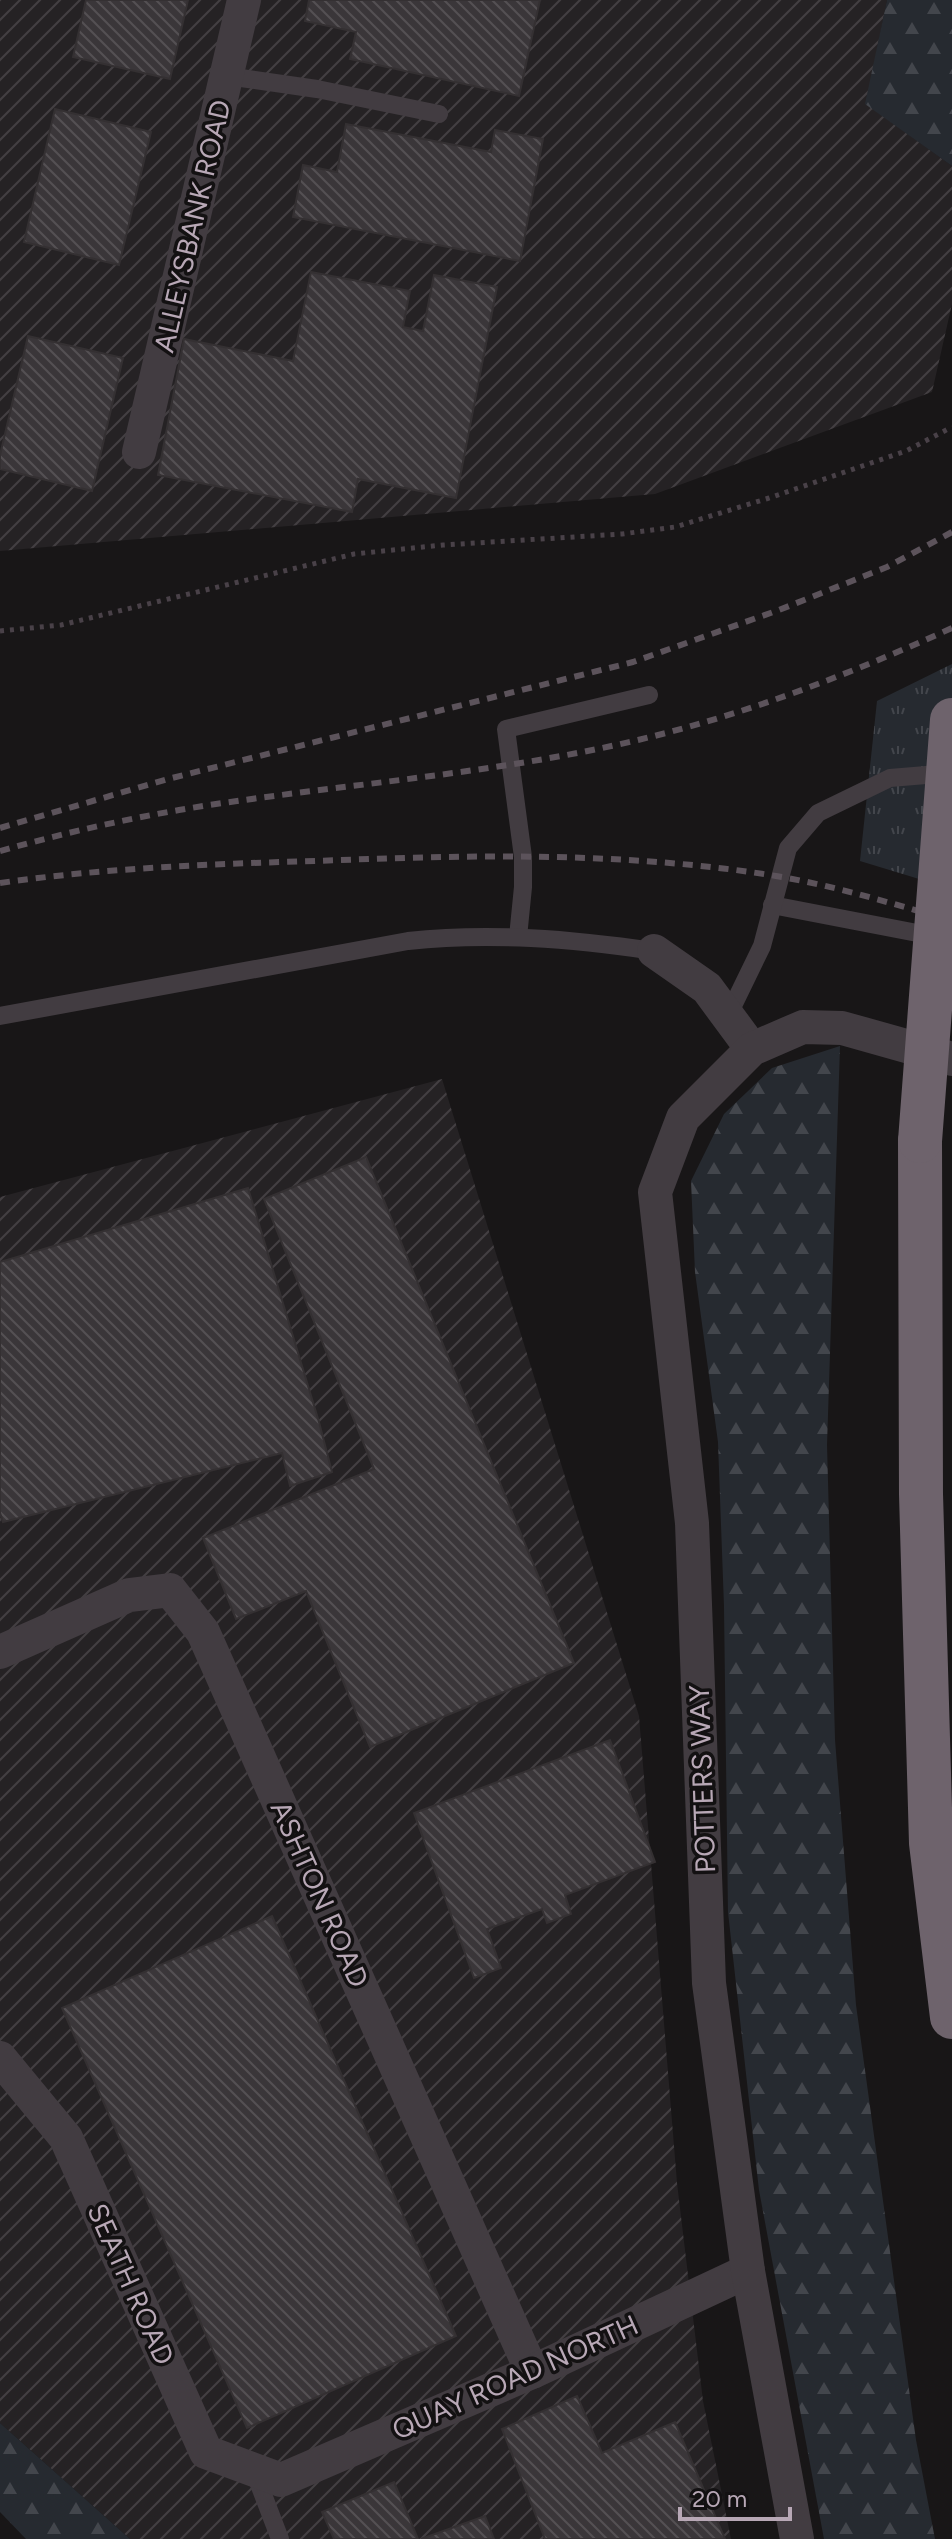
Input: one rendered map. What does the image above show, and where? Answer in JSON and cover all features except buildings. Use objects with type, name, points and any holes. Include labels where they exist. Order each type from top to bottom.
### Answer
[{"type":"highway","points":[[952,720],[920,1141],[921,1494],[931,1843],[952,2017]]},
{"type":"street","name":"ALLEYSBANK ROAD","points":[[139,452],[244,0]]},
{"type":"street","points":[[654,951],[707,988],[752,1049],[803,1027],[842,1028],[952,1059]]},
{"type":"street","name":"POTTERS WAY","points":[[752,1049],[683,1118],[655,1192],[692,1523],[709,1983],[748,2271],[797,2539]]},
{"type":"street","name":"ASHTON ROAD","points":[[0,1652],[129,1595],[170,1590],[203,1632],[532,2372]]},
{"type":"street","name":"SEATH ROAD","points":[[0,2058],[66,2138],[206,2452],[267,2476]]},
{"type":"street","name":"QUAY ROAD NORTH","points":[[267,2476],[532,2372],[748,2271]]},
{"type":"lane","points":[[227,76],[317,89],[439,114]]},
{"type":"lane","points":[[518,937],[523,857],[506,729],[649,695]]},
{"type":"lane","points":[[728,1016],[762,946],[788,848],[818,813],[890,778],[952,772]]},
{"type":"lane","points":[[772,905],[952,940]]},
{"type":"lane","points":[[0,1016],[408,941],[456,936],[518,937],[610,944],[654,951]]},
{"type":"lane","points":[[267,2476],[280,2539]]},
{"type":"path","points":[[0,631],[61,625],[354,554],[622,534],[675,527],[906,451],[952,427]]},
{"type":"shaded area","points":[[0,0],[887,0],[866,104],[952,166],[952,304],[932,392],[655,494],[0,551]]},
{"type":"shaded area","points":[[442,1079],[639,1716],[677,2183],[703,2401],[731,2539],[130,2539],[0,2423],[0,1197]]},
{"type":"green space","points":[[887,0],[952,0],[952,166],[865,104]]},
{"type":"green space","points":[[952,664],[952,889],[860,861],[877,701]]},
{"type":"green space","points":[[840,1046],[827,1445],[835,1740],[856,2005],[916,2440],[935,2539],[824,2539],[759,2190],[728,1912],[724,1606],[718,1442],[695,1272],[691,1181],[724,1114],[772,1068]]},
{"type":"green space","points":[[0,2423],[130,2539],[26,2539],[0,2512]]},
{"type":"railway","points":[[0,828],[168,779],[633,662],[779,610],[887,567],[952,532]]},
{"type":"railway","points":[[0,851],[88,828],[177,810],[489,768],[638,740],[798,692],[952,628]]},
{"type":"railway","points":[[0,883],[118,870],[236,864],[488,857],[604,859],[661,862],[776,876],[843,890],[952,921]]}]
